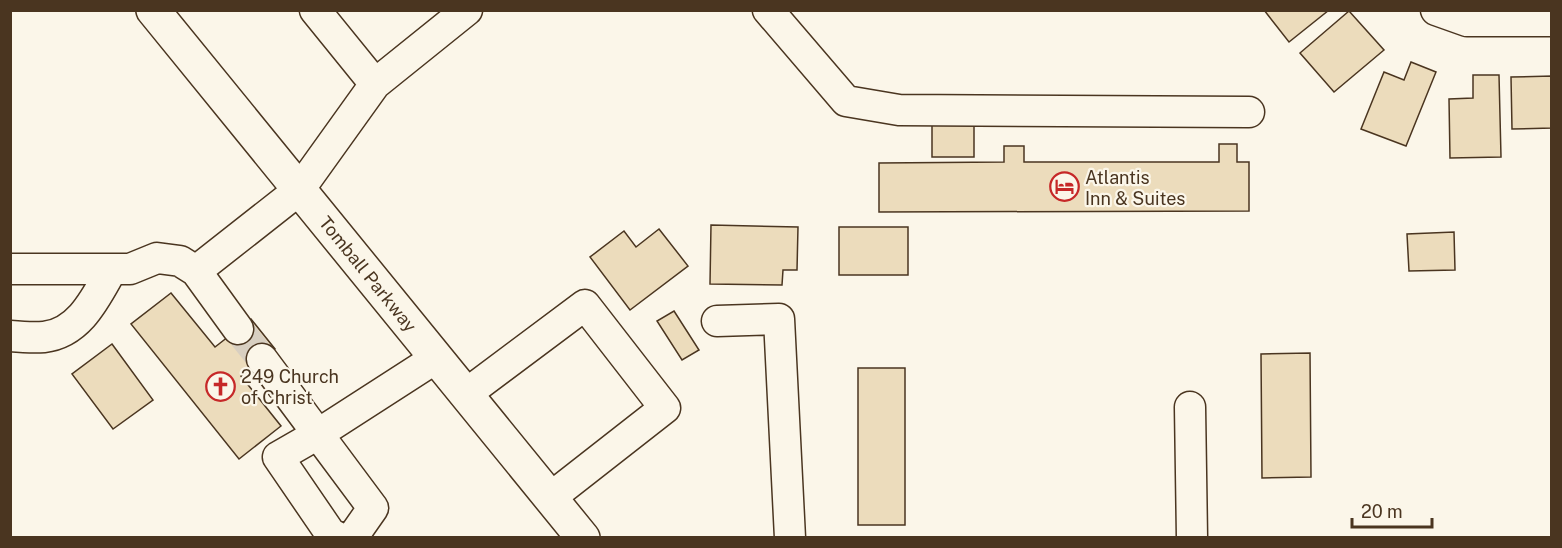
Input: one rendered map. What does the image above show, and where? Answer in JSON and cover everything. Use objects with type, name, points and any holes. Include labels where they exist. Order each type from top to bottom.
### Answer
[{"type":"main road","name":"Tomball Parkway","points":[[153,10],[583,537]]},
{"type":"street","points":[[315,10],[375,84]]},
{"type":"street","points":[[768,10],[846,101],[899,110],[1249,112]]},
{"type":"street","points":[[1436,10],[1467,21],[1551,21]]},
{"type":"street","points":[[196,271],[299,190],[375,84],[466,11]]},
{"type":"street","points":[[10,269],[130,269],[157,258],[180,261],[196,271],[238,329]]},
{"type":"street","points":[[10,336],[46,337],[73,326],[92,304],[111,269]]},
{"type":"street","points":[[466,394],[585,305],[665,408],[550,498]]},
{"type":"street","points":[[717,321],[779,319],[790,537]]},
{"type":"street","points":[[339,537],[330,533],[278,457],[318,434],[435,358]]},
{"type":"street","points":[[262,359],[373,508],[352,537]]},
{"type":"street","points":[[1190,407],[1192,537]]},
{"type":"building","points":[[1264,10],[1329,10],[1289,42]]},
{"type":"building","points":[[1349,11],[1384,50],[1334,92],[1300,53]]},
{"type":"building","points":[[1411,62],[1436,72],[1406,146],[1361,129],[1384,72],[1404,80]]},
{"type":"building","points":[[1473,75],[1499,75],[1501,157],[1450,158],[1449,99],[1473,98]]},
{"type":"building","points":[[1552,76],[1552,128],[1512,129],[1511,77]]},
{"type":"building","points":[[932,117],[974,117],[974,157],[932,157]]},
{"type":"building","name":"Atlantis Inn & Suites","points":[[1219,144],[1237,144],[1237,162],[1249,162],[1249,211],[879,212],[879,163],[1004,162],[1004,146],[1024,146],[1024,162],[1219,162]]},
{"type":"building","points":[[711,225],[798,227],[797,270],[783,270],[782,285],[710,284]]},
{"type":"building","points":[[839,227],[908,227],[908,275],[839,275]]},
{"type":"building","points":[[659,229],[688,266],[630,310],[590,257],[624,231],[636,247]]},
{"type":"building","points":[[1454,232],[1455,270],[1409,271],[1407,234]]},
{"type":"building","points":[[171,293],[215,347],[251,319],[275,349],[241,376],[281,426],[239,459],[131,324]]},
{"type":"building","points":[[674,311],[699,350],[682,360],[657,321]]},
{"type":"building","points":[[112,344],[153,400],[113,429],[72,374]]},
{"type":"building","points":[[1310,353],[1311,477],[1262,478],[1261,354]]},
{"type":"building","points":[[858,368],[905,368],[905,525],[858,525]]},
{"type":"tunnel","points":[[238,329],[262,359]]},
{"type":"place","name":"Atlantis Inn & Suites","points":[[1064,187]]},
{"type":"place","name":"249 Church of Christ","points":[[220,386]]}]
